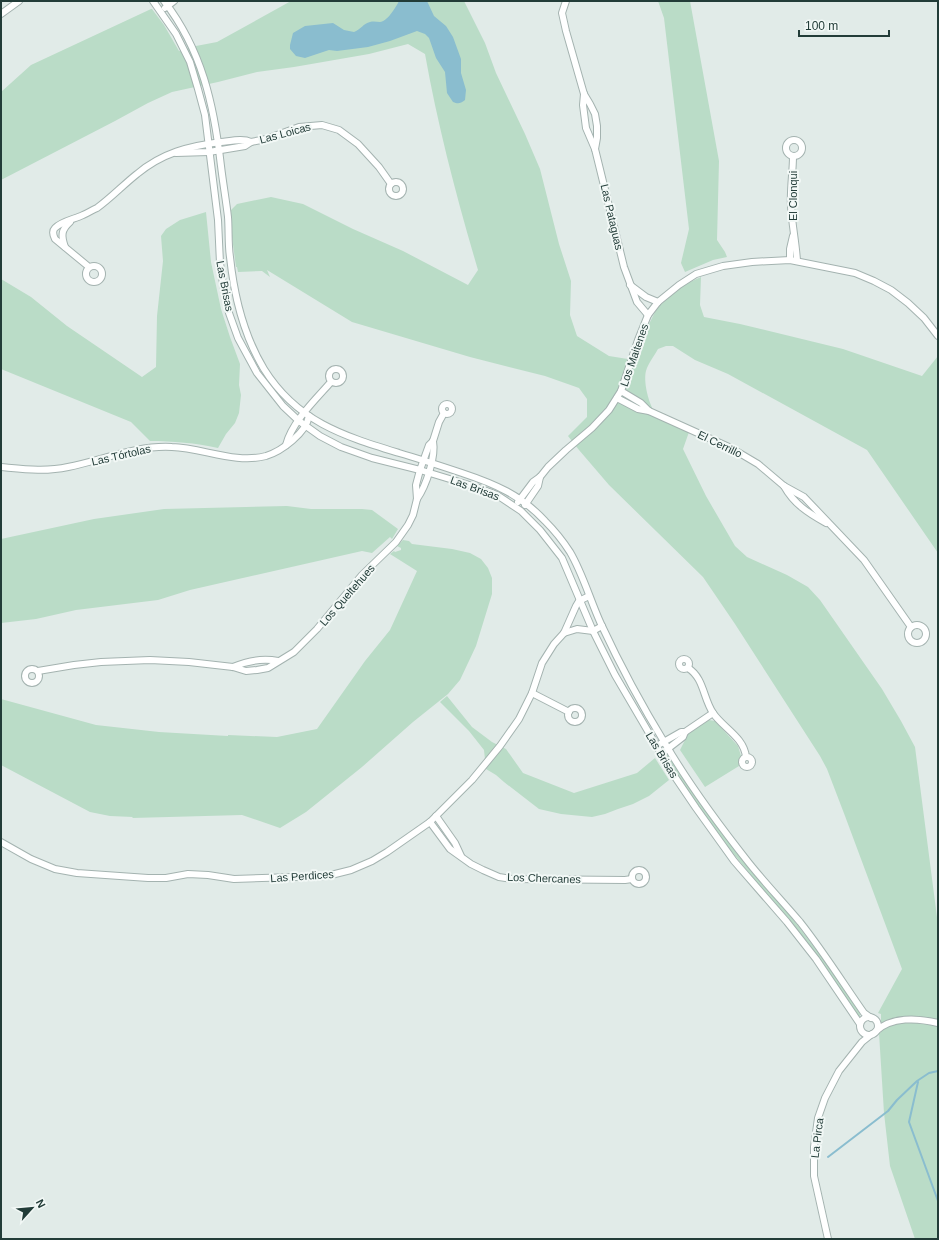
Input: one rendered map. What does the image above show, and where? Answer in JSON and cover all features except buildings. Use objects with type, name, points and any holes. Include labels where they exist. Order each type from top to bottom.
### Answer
[{"type":"street","points":[[1,14],[19,1]]},
{"type":"street","points":[[161,11],[166,3],[174,1]]},
{"type":"street","name":"Las Pataguas","points":[[566,1],[563,6],[562,13],[584,94],[595,114],[598,138],[595,149]]},
{"type":"street","name":"Las Brisas","points":[[155,2],[176,34],[190,62],[205,115],[218,220],[220,263],[223,284],[229,312],[236,332],[257,373],[271,392],[299,420],[320,436],[341,447],[372,458],[420,470],[498,495],[515,506],[540,530],[562,558],[593,631],[615,675],[660,754],[734,861],[792,928],[816,959],[860,1027]]},
{"type":"street","name":"Las Brisas","points":[[166,3],[184,32],[200,65],[215,119],[228,217],[233,282],[251,343],[265,370],[281,390],[307,414],[322,425],[351,438],[424,460],[499,486],[520,498],[545,520],[568,549],[576,564],[602,626],[632,687],[668,749],[703,802],[741,852],[801,924],[864,1013],[873,1019]]},
{"type":"street","name":"Las Pataguas","points":[[584,94],[583,117],[588,134],[595,149],[624,267],[636,302],[648,315]]},
{"type":"street","name":"Las Loicas","points":[[171,154],[220,151],[245,146],[252,142],[266,139],[299,127],[315,125],[328,126],[339,130],[358,144],[379,167],[391,184]]},
{"type":"street","name":"Las Loicas","points":[[89,267],[65,247],[62,234],[64,227],[72,220],[85,215],[98,206],[138,173],[162,157],[185,148],[208,144],[245,140],[252,142]]},
{"type":"street","name":"El Clonqui","points":[[793,156],[791,204],[793,236],[796,245],[797,261]]},
{"type":"street","name":"El Clonqui","points":[[790,260],[790,249],[793,236]]},
{"type":"street","name":"Los Maitenes","points":[[515,506],[533,482],[540,477],[548,467],[599,422],[621,391],[648,315],[658,302],[679,285],[696,274],[723,266],[752,262],[790,260],[855,272],[891,290],[908,303],[924,318],[938,336]]},
{"type":"street","points":[[223,284],[233,282]]},
{"type":"street","points":[[630,285],[646,297],[658,302]]},
{"type":"street","name":"Las Tórtolas","points":[[286,445],[288,437],[299,420],[307,414],[331,382]]},
{"type":"street","name":"El Cerrillo","points":[[621,391],[641,403],[649,411]]},
{"type":"street","name":"El Cerrillo","points":[[617,398],[638,409],[649,411],[731,448],[758,464],[784,486],[804,497],[829,525],[864,560],[912,627]]},
{"type":"street","name":"Los Queltehues","points":[[417,499],[416,486],[420,470],[433,441],[438,422],[444,413]]},
{"type":"street","name":"Las Tórtolas","points":[[1,467],[37,470],[56,469],[78,465],[129,451],[161,447],[183,448],[230,456],[257,457],[274,453],[294,440],[305,425],[307,414]]},
{"type":"street","name":"Los Queltehues","points":[[38,672],[74,665],[132,661],[189,662],[246,670],[268,668],[294,652],[308,638],[354,584],[400,537],[410,521],[417,499],[424,490],[434,448],[433,441]]},
{"type":"street","name":"Los Maitenes","points":[[521,511],[538,486],[540,477]]},
{"type":"street","name":"El Cerrillo","points":[[784,486],[790,496],[800,507],[829,525]]},
{"type":"street","points":[[579,601],[589,596]]},
{"type":"street","name":"Las Perdices","points":[[1,842],[31,859],[55,869],[77,873],[148,878],[166,878],[188,874],[234,879],[327,876],[350,870],[372,861],[430,822],[472,780],[500,746],[519,719],[532,692],[542,663],[551,648],[564,633],[579,601]]},
{"type":"street","points":[[564,633],[576,629],[593,631],[602,626]]},
{"type":"street","name":"Los Queltehues","points":[[233,667],[246,662],[259,660],[278,661]]},
{"type":"street","points":[[688,668],[698,677],[713,713],[743,746],[746,757]]},
{"type":"street","points":[[532,692],[569,712]]},
{"type":"street","points":[[660,754],[683,737],[686,732],[713,713]]},
{"type":"street","points":[[656,746],[681,732],[686,732]]},
{"type":"street","name":"Los Chercanes","points":[[436,816],[455,843],[461,856]]},
{"type":"street","name":"Los Chercanes","points":[[430,822],[450,849],[471,864],[499,877],[512,879],[632,879]]},
{"type":"street","points":[[859,1046],[861,1036],[860,1027],[863,1019],[873,1019],[877,1027],[874,1033],[864,1034],[860,1027]]},
{"type":"street","name":"La Pirca","points":[[873,1019],[880,1023],[891,1023]]},
{"type":"street","name":"La Pirca","points":[[828,1239],[814,1176],[814,1147],[816,1127],[825,1098],[834,1079],[844,1064],[865,1039],[880,1028],[903,1020],[916,1019],[938,1023]]},
{"type":"green space","points":[[291,1],[464,1],[485,43],[496,73],[540,169],[559,244],[571,281],[570,315],[577,336],[609,356],[634,360],[638,346],[657,308],[681,286],[701,277],[700,305],[704,317],[740,324],[843,349],[922,376],[938,356],[938,553],[867,450],[728,374],[695,360],[673,346],[666,346],[658,349],[648,366],[645,381],[651,406],[657,415],[667,422],[689,432],[683,449],[706,496],[735,546],[747,557],[787,575],[808,587],[820,600],[882,689],[915,747],[938,925],[938,1239],[915,1239],[890,1166],[884,1113],[879,1033],[881,1033],[881,1014],[878,1013],[902,969],[827,769],[735,624],[703,577],[609,485],[568,436],[587,417],[587,399],[579,388],[545,376],[470,357],[352,322],[267,270],[270,277],[262,271],[238,272],[232,237],[231,210],[237,204],[271,197],[303,204],[353,229],[403,251],[468,285],[478,270],[448,163],[425,54],[408,44],[369,54],[257,72],[172,92],[148,103],[1,180],[1,92],[31,65],[151,9],[164,25],[179,51],[217,42]]},
{"type":"green space","points":[[658,1],[690,1],[719,161],[717,240],[727,257],[713,260],[685,272],[681,263],[689,229],[664,18]]},
{"type":"green space","points":[[206,212],[211,262],[221,309],[240,364],[239,385],[241,395],[239,413],[235,423],[226,434],[218,448],[167,441],[150,441],[131,422],[1,369],[1,279],[31,297],[67,326],[142,377],[156,367],[157,316],[163,261],[161,236],[166,229],[180,220]]},
{"type":"green space","points":[[287,506],[311,509],[372,510],[398,529],[392,539],[390,537],[372,553],[362,551],[190,590],[158,600],[76,610],[36,619],[1,623],[1,539],[94,519],[164,509]]},
{"type":"green space","points":[[403,540],[409,541],[412,544],[470,553],[481,559],[488,568],[492,578],[492,594],[476,646],[460,680],[448,694],[306,812],[280,828],[242,815],[132,818],[133,817],[110,816],[90,812],[1,765],[1,699],[96,725],[159,732],[277,737],[317,729],[365,661],[390,630],[417,571],[390,554],[394,551],[401,550],[401,548],[397,546]]},
{"type":"green space","points":[[447,696],[472,727],[492,742],[506,749],[523,773],[574,793],[637,773],[655,758],[669,780],[649,796],[633,804],[592,817],[561,814],[539,809],[496,775],[486,769],[484,750],[469,731],[440,702]]},
{"type":"green space","points":[[709,720],[715,721],[738,746],[741,756],[739,766],[705,787],[680,750],[688,734]]},
{"type":"green space","points":[[667,754],[705,810],[742,859],[792,918],[823,959],[853,1002],[860,1016],[857,1017],[801,936],[723,841],[677,775],[665,755]]},
{"type":"water","points":[[399,1],[427,1],[434,16],[446,26],[453,37],[461,59],[461,73],[466,90],[465,100],[459,103],[453,102],[447,93],[445,72],[436,58],[429,38],[425,34],[417,31],[368,47],[337,51],[329,50],[305,58],[296,56],[290,49],[293,33],[305,26],[333,23],[344,30],[354,32],[368,23],[386,20]]},
{"type":"waterway","points":[[828,1157],[888,1111],[917,1081],[929,1073],[938,1071]]},
{"type":"waterway","points":[[918,1082],[909,1122],[938,1201]]}]
